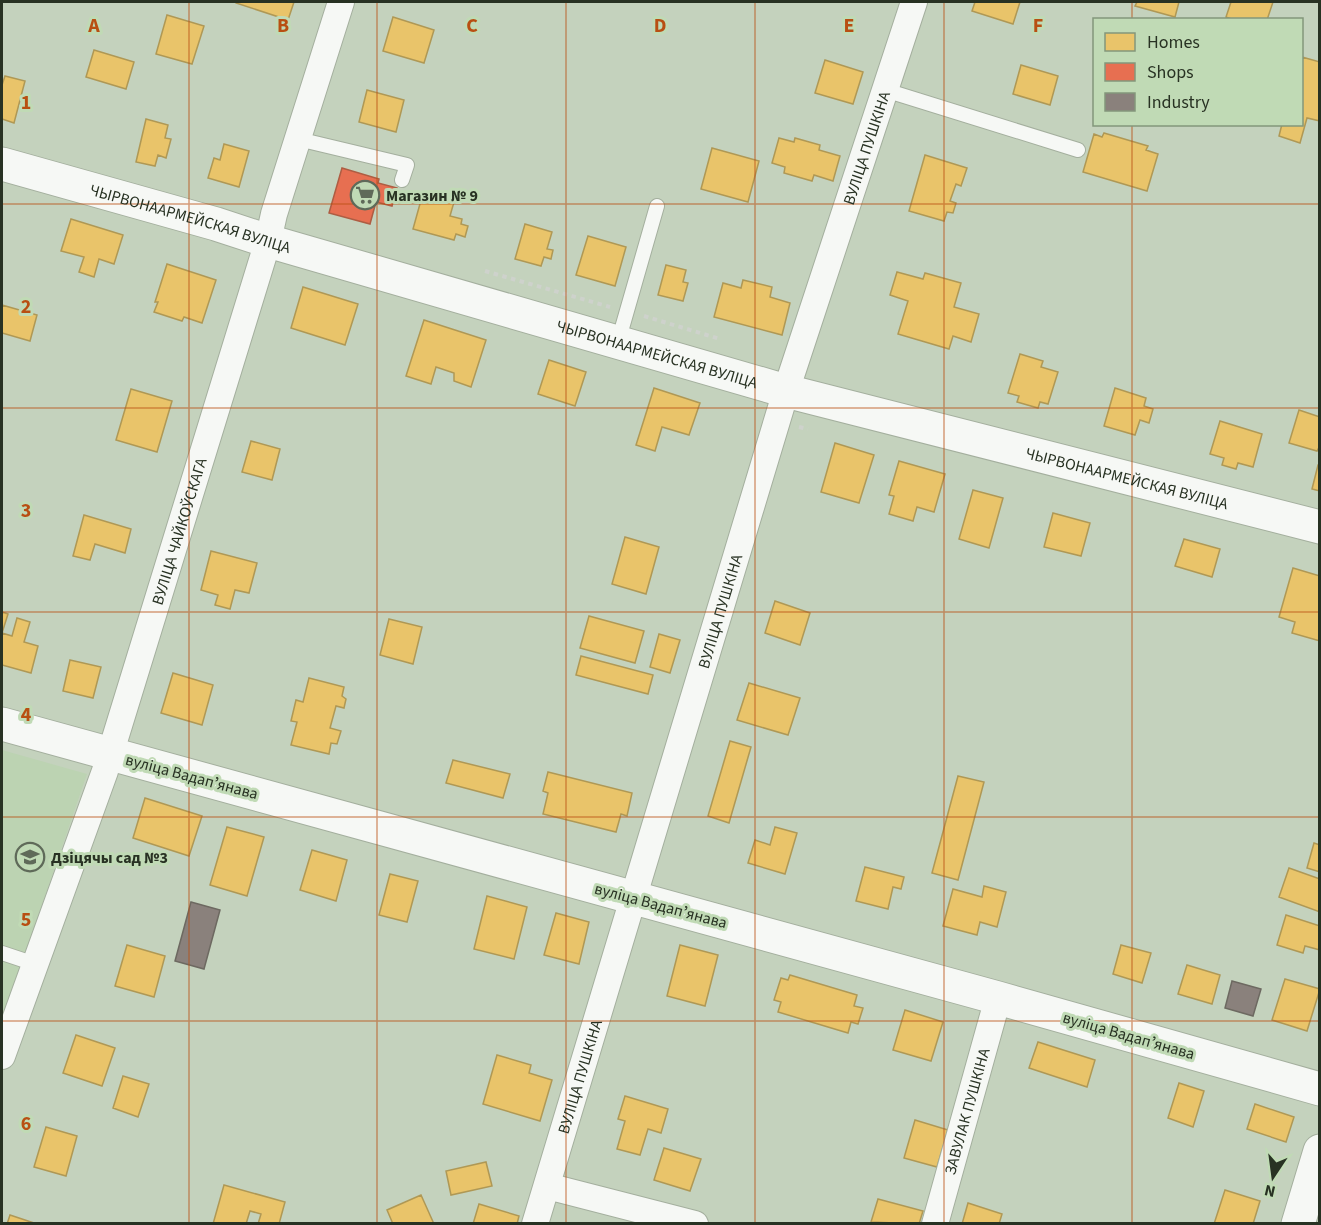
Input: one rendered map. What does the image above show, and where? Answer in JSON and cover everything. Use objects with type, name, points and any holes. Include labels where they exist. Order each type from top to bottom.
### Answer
[{"type":"main road","name":"ЧЫРВОНААРМЕЙСКАЯ ВУЛІЦА","points":[[2,164],[216,224],[786,391],[1320,527]]},
{"type":"main road","name":"вуліца Вадапʼянава","points":[[2,724],[1320,1089]]},
{"type":"main road","points":[[1298,1224],[1320,1151]]},
{"type":"street","name":"ВУЛІЦА ЧАЙКОЎСКАГА","points":[[2,1056],[110,754],[341,2]]},
{"type":"street","name":"ВУЛІЦА ПУШКІНА","points":[[535,1224],[786,391],[914,2]]},
{"type":"street","name":"ЗАВУЛАК ПУШКІНА","points":[[935,1224],[998,998]]},
{"type":"street","points":[[547,1186],[695,1224]]},
{"type":"lane","points":[[885,90],[1078,150]]},
{"type":"lane","points":[[298,140],[406,165],[402,180]]},
{"type":"lane","points":[[618,342],[657,206]]},
{"type":"lane","points":[[2,953],[35,964]]},
{"type":"shaded area","name":"Дзіцячы сад №3","points":[[2,750],[87,774],[30,940],[2,1033]]},
{"type":"building: Homes","points":[[236,2],[294,2],[288,20]]},
{"type":"building: Homes","points":[[975,2],[1020,2],[1013,24],[972,11]]},
{"type":"building: Homes","points":[[1137,2],[1179,2],[1175,17],[1135,6]]},
{"type":"building: Homes","points":[[1231,2],[1273,2],[1268,18],[1226,17]]},
{"type":"building: Homes","points":[[167,15],[204,26],[192,64],[156,54]]},
{"type":"building: Homes","points":[[393,17],[434,30],[424,63],[383,51]]},
{"type":"building: Homes","points":[[94,50],[134,62],[126,89],[86,77]]},
{"type":"building: Homes","points":[[1303,57],[1320,62],[1320,121],[1307,118],[1300,143],[1279,136],[1282,126],[1303,126]]},
{"type":"building: Homes","points":[[825,60],[863,72],[853,104],[815,93]]},
{"type":"building: Homes","points":[[1021,65],[1058,76],[1050,105],[1013,94]]},
{"type":"building: Homes","points":[[5,76],[25,81],[14,123],[2,119],[2,85]]},
{"type":"building: Homes","points":[[367,90],[404,100],[396,132],[359,122]]},
{"type":"building: Homes","points":[[146,119],[168,125],[165,138],[171,139],[166,158],[158,155],[155,166],[136,162]]},
{"type":"building: Homes","points":[[1104,133],[1148,146],[1146,150],[1158,154],[1147,191],[1083,172],[1094,134],[1102,137]]},
{"type":"building: Homes","points":[[779,138],[794,142],[795,138],[820,145],[819,150],[840,156],[833,181],[814,175],[812,181],[784,173],[785,167],[772,163]]},
{"type":"building: Homes","points":[[224,144],[249,151],[239,187],[208,178],[214,158],[220,160]]},
{"type":"building: Homes","points":[[712,148],[759,161],[748,202],[701,189]]},
{"type":"building: Homes","points":[[925,155],[967,168],[961,186],[956,184],[950,201],[956,203],[953,213],[947,212],[944,221],[909,211]]},
{"type":"building: Homes","points":[[423,193],[454,202],[450,216],[462,219],[461,224],[468,226],[465,237],[456,234],[454,240],[413,229]]},
{"type":"building: Homes","points":[[71,219],[123,235],[114,264],[99,259],[94,277],[79,272],[84,257],[61,251]]},
{"type":"building: Homes","points":[[525,224],[552,232],[547,249],[553,250],[551,259],[544,257],[541,266],[515,259]]},
{"type":"building: Homes","points":[[588,236],[626,247],[615,286],[576,275]]},
{"type":"building: Homes","points":[[167,264],[216,280],[202,323],[184,317],[182,321],[154,312]]},
{"type":"building: Homes","points":[[666,265],[686,270],[683,282],[688,283],[683,301],[658,295]]},
{"type":"building: Homes","points":[[897,272],[923,279],[925,273],[961,283],[954,307],[979,314],[971,342],[953,336],[949,349],[898,334],[908,301],[890,295]]},
{"type":"building: Homes","points":[[743,280],[772,287],[770,297],[790,303],[782,335],[714,317],[723,283],[741,288]]},
{"type":"building: Homes","points":[[303,287],[358,304],[345,345],[291,328]]},
{"type":"building: Homes","points":[[2,305],[37,315],[30,341],[2,333]]},
{"type":"building: Homes","points":[[424,320],[486,340],[471,387],[454,381],[454,373],[436,367],[431,384],[406,376]]},
{"type":"building: Homes","points":[[1020,354],[1043,361],[1041,367],[1058,372],[1048,404],[1040,402],[1038,408],[1017,402],[1019,396],[1008,393]]},
{"type":"building: Homes","points":[[549,360],[586,372],[575,406],[538,394]]},
{"type":"building: Homes","points":[[654,388],[700,403],[689,435],[662,427],[655,451],[636,445]]},
{"type":"building: Homes","points":[[1115,388],[1146,398],[1144,406],[1153,409],[1149,423],[1140,420],[1135,435],[1104,426]]},
{"type":"building: Homes","points":[[131,389],[172,401],[157,452],[116,440]]},
{"type":"building: Homes","points":[[1299,410],[1320,417],[1320,446],[1317,451],[1289,443]]},
{"type":"building: Homes","points":[[1220,421],[1262,434],[1253,467],[1238,463],[1236,469],[1222,465],[1224,458],[1210,454]]},
{"type":"building: Homes","points":[[251,441],[280,449],[272,480],[242,472]]},
{"type":"building: Homes","points":[[835,443],[874,455],[859,503],[821,492]]},
{"type":"building: Homes","points":[[899,461],[945,474],[934,512],[917,507],[913,521],[889,514],[894,496],[889,495]]},
{"type":"building: Homes","points":[[1318,465],[1320,465],[1320,491],[1312,489]]},
{"type":"building: Homes","points":[[973,490],[1003,498],[989,548],[959,539]]},
{"type":"building: Homes","points":[[1053,513],[1090,523],[1081,556],[1044,547]]},
{"type":"building: Homes","points":[[84,515],[131,529],[125,553],[95,544],[90,560],[73,556]]},
{"type":"building: Homes","points":[[625,537],[659,547],[646,594],[612,584]]},
{"type":"building: Homes","points":[[1184,539],[1220,549],[1212,577],[1175,566]]},
{"type":"building: Homes","points":[[211,551],[257,563],[249,593],[235,590],[230,609],[215,605],[218,595],[201,590]]},
{"type":"building: Homes","points":[[1293,568],[1320,576],[1320,641],[1292,633],[1295,622],[1279,617]]},
{"type":"building: Homes","points":[[775,601],[810,613],[800,645],[765,633]]},
{"type":"building: Homes","points":[[2,612],[8,614],[2,633]]},
{"type":"building: Homes","points":[[589,616],[644,631],[635,663],[580,648]]},
{"type":"building: Homes","points":[[17,618],[30,622],[24,642],[38,646],[31,673],[2,665],[2,633],[12,636]]},
{"type":"building: Homes","points":[[389,619],[422,627],[413,664],[380,655]]},
{"type":"building: Homes","points":[[659,634],[680,640],[670,673],[650,667]]},
{"type":"building: Homes","points":[[581,656],[653,675],[648,694],[576,675]]},
{"type":"building: Homes","points":[[70,660],[101,667],[93,698],[63,691]]},
{"type":"building: Homes","points":[[173,673],[213,685],[202,725],[161,713]]},
{"type":"building: Homes","points":[[309,678],[344,687],[342,696],[346,699],[344,708],[336,706],[330,728],[341,731],[337,744],[331,743],[329,754],[291,745],[297,722],[291,721],[296,700],[303,702]]},
{"type":"building: Homes","points":[[749,683],[800,698],[788,735],[737,720]]},
{"type":"building: Homes","points":[[730,741],[751,747],[729,823],[708,816]]},
{"type":"building: Homes","points":[[453,760],[510,774],[503,798],[446,783]]},
{"type":"building: Homes","points":[[548,772],[632,793],[627,816],[621,814],[616,832],[543,814],[548,793],[543,791]]},
{"type":"building: Homes","points":[[958,776],[984,782],[958,880],[932,873]]},
{"type":"building: Homes","points":[[145,798],[202,816],[189,856],[133,838]]},
{"type":"building: Homes","points":[[227,827],[264,837],[247,896],[210,885]]},
{"type":"building: Homes","points":[[775,827],[797,833],[785,874],[748,863],[755,840],[770,845]]},
{"type":"building: Homes","points":[[1314,843],[1320,845],[1320,872],[1307,868]]},
{"type":"building: Homes","points":[[312,850],[347,860],[336,901],[300,890]]},
{"type":"building: Homes","points":[[865,867],[904,877],[901,889],[893,887],[888,909],[856,901]]},
{"type":"building: Homes","points":[[1289,868],[1320,879],[1320,912],[1279,897]]},
{"type":"building: Homes","points":[[390,874],[418,881],[407,922],[379,915]]},
{"type":"building: Homes","points":[[984,886],[1006,892],[997,927],[980,922],[977,935],[943,926],[953,889],[982,897]]},
{"type":"building: Homes","points":[[487,896],[527,907],[514,959],[474,949]]},
{"type":"building: Homes","points":[[556,913],[589,922],[579,964],[544,955]]},
{"type":"building: Homes","points":[[1286,915],[1320,926],[1320,950],[1305,946],[1303,953],[1277,945]]},
{"type":"building: Homes","points":[[127,945],[165,956],[154,997],[115,986]]},
{"type":"building: Homes","points":[[680,945],[718,955],[705,1006],[667,996]]},
{"type":"building: Homes","points":[[1121,945],[1151,953],[1142,983],[1113,974]]},
{"type":"building: Homes","points":[[1187,965],[1220,975],[1212,1004],[1178,994]]},
{"type":"building: Homes","points":[[790,975],[857,995],[854,1006],[863,1008],[858,1024],[851,1022],[848,1033],[778,1012],[781,1002],[774,1000],[781,978],[788,980]]},
{"type":"building: Homes","points":[[1285,979],[1320,989],[1307,1031],[1272,1020]]},
{"type":"building: Homes","points":[[905,1010],[943,1022],[931,1061],[893,1050]]},
{"type":"building: Homes","points":[[76,1035],[115,1048],[102,1086],[63,1073]]},
{"type":"building: Homes","points":[[1038,1042],[1095,1060],[1087,1087],[1029,1068]]},
{"type":"building: Homes","points":[[497,1055],[531,1065],[529,1073],[552,1080],[540,1121],[483,1104]]},
{"type":"building: Homes","points":[[123,1076],[149,1084],[138,1117],[113,1108]]},
{"type":"building: Homes","points":[[1179,1083],[1204,1091],[1193,1127],[1168,1118]]},
{"type":"building: Homes","points":[[625,1096],[668,1109],[661,1133],[648,1129],[640,1155],[617,1149],[625,1121],[618,1119]]},
{"type":"building: Homes","points":[[1255,1104],[1294,1117],[1286,1142],[1247,1129]]},
{"type":"building: Homes","points":[[915,1120],[948,1130],[937,1167],[904,1158]]},
{"type":"building: Homes","points":[[46,1127],[77,1136],[66,1176],[34,1167]]},
{"type":"building: Homes","points":[[664,1148],[701,1159],[690,1191],[654,1180]]},
{"type":"building: Homes","points":[[486,1162],[492,1186],[451,1195],[446,1171]]},
{"type":"building: Homes","points":[[224,1185],[285,1202],[279,1224],[258,1224],[261,1214],[250,1211],[246,1224],[213,1224]]},
{"type":"building: Homes","points":[[1225,1190],[1260,1201],[1253,1224],[1214,1224]]},
{"type":"building: Homes","points":[[421,1195],[434,1224],[393,1224],[387,1210]]},
{"type":"building: Homes","points":[[878,1199],[923,1211],[919,1224],[871,1222]]},
{"type":"building: Homes","points":[[968,1203],[1002,1214],[999,1224],[962,1224]]},
{"type":"building: Homes","points":[[479,1204],[519,1216],[517,1224],[473,1224]]},
{"type":"building: Homes","points":[[10,1215],[37,1224],[7,1224]]},
{"type":"building: Shops","name":"Магазин № 9","points":[[342,168],[379,179],[378,183],[397,188],[392,206],[376,202],[370,224],[329,213]]},
{"type":"building: Industry","points":[[191,902],[220,910],[204,969],[175,961]]},
{"type":"building: Industry","points":[[1232,981],[1261,989],[1253,1016],[1225,1008]]},
{"type":"place","name":"Магазин № 9","points":[[365,195]]},
{"type":"place","name":"Дзіцячы сад №3","points":[[30,857]]}]
